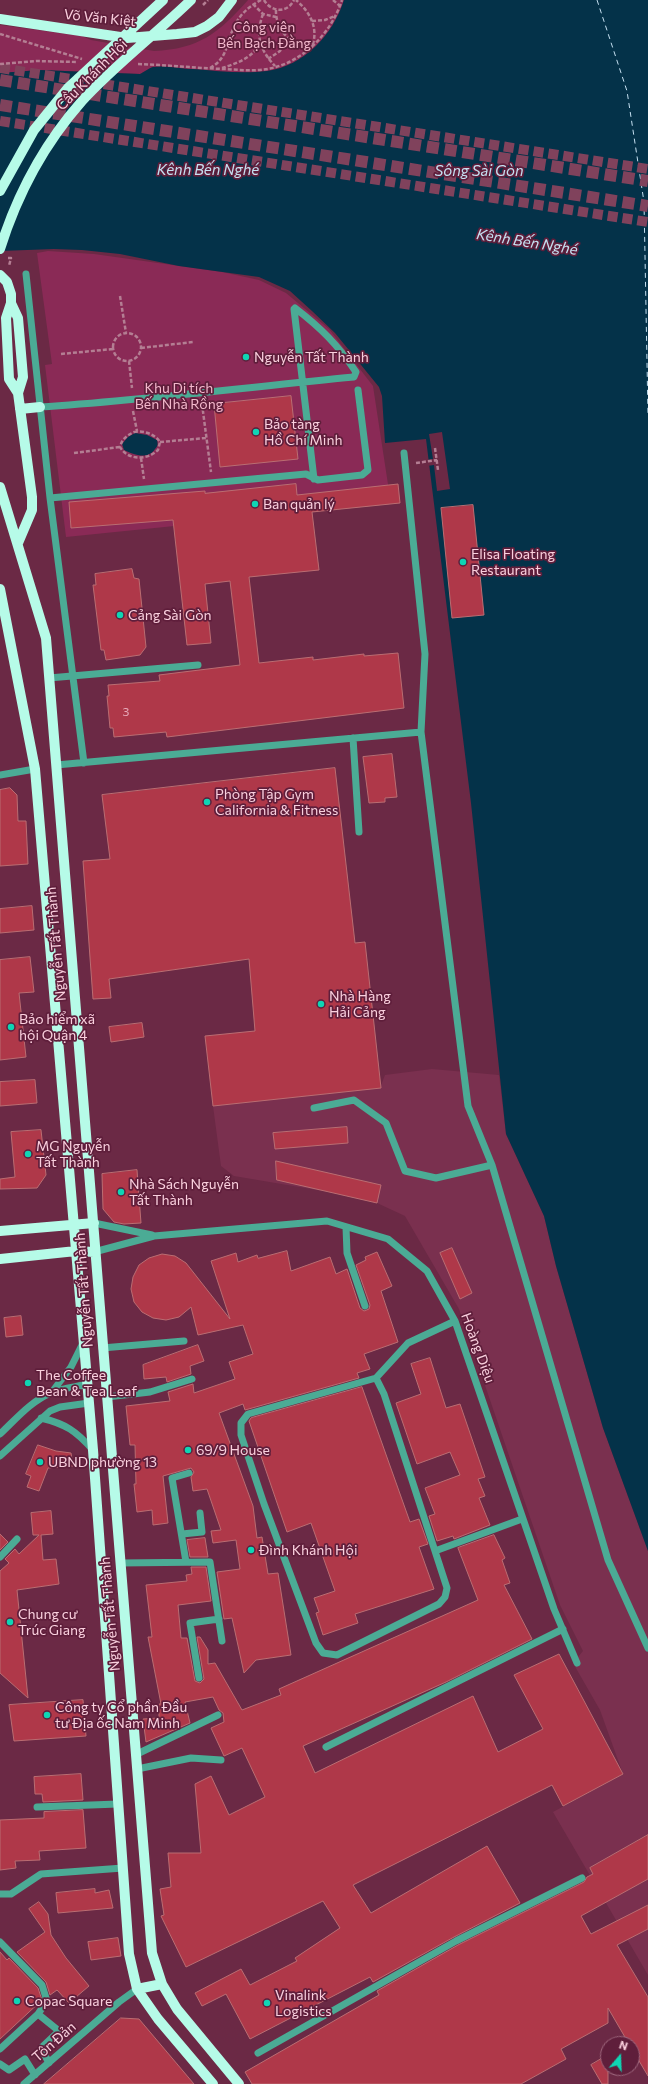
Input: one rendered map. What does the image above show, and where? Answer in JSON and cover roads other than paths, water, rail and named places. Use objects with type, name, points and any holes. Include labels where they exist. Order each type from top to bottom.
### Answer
[{"type":"main road","name":"Cầu Khánh Hội","points":[[0,191],[34,130],[68,88],[163,0]]},
{"type":"main road","name":"Cầu Khánh Hội","points":[[0,249],[24,186],[39,160],[66,120],[99,85],[191,0]]},
{"type":"main road","name":"Võ Văn Kiệt","points":[[0,19],[127,38],[177,34],[195,32],[207,26],[219,17],[232,0]]},
{"type":"main road","points":[[4,276],[11,294],[11,303],[6,318],[9,379],[18,393]]},
{"type":"main road","points":[[11,303],[18,318],[23,377],[18,393],[32,510],[18,543]]},
{"type":"main road","points":[[20,409],[40,407]]},
{"type":"main road","name":"Nguyễn Tất Thành","points":[[0,487],[46,638],[94,1223],[94,1252],[152,1953],[162,1984],[177,2009],[238,2084]]},
{"type":"main road","name":"Nguyễn Tất Thành","points":[[0,589],[35,769],[94,1450],[129,1954],[137,1989],[158,2019],[211,2083]]},
{"type":"main road","points":[[0,1231],[94,1223]]},
{"type":"main road","points":[[0,1259],[76,1251],[94,1252]]},
{"type":"main road","points":[[137,1989],[162,1984]]},
{"type":"street","points":[[26,274],[50,498],[84,763]]},
{"type":"street","points":[[40,407],[201,393],[302,382],[354,377],[356,372],[339,347],[326,332],[295,308],[302,382],[314,478]]},
{"type":"street","points":[[50,498],[306,474],[318,480],[362,475],[368,470],[358,390]]},
{"type":"street","points":[[404,453],[425,654],[421,732],[468,1106],[492,1165],[608,1560],[648,1648]]},
{"type":"street","points":[[49,678],[198,665]]},
{"type":"street","points":[[56,765],[421,732]]},
{"type":"street","points":[[352,738],[359,832]]},
{"type":"street","points":[[0,775],[35,769]]},
{"type":"street","points":[[314,1108],[354,1100],[386,1123],[405,1171],[436,1178],[492,1165]]},
{"type":"street","name":"Hoàng Diệu","points":[[94,1252],[154,1236],[327,1221],[388,1239],[427,1271],[455,1321],[554,1609],[577,1663]]},
{"type":"street","name":"Hoàng Diệu","points":[[94,1223],[154,1236]]},
{"type":"street","points":[[346,1227],[346,1253],[365,1306]]},
{"type":"street","points":[[376,1378],[384,1394],[447,1588],[445,1597],[439,1604],[337,1655],[323,1653],[316,1643],[264,1504],[241,1435],[241,1423],[248,1414],[376,1378],[408,1343],[455,1321]]},
{"type":"street","points":[[52,1392],[71,1367],[84,1341]]},
{"type":"street","points":[[102,1348],[184,1341]]},
{"type":"street","points":[[107,1397],[150,1392],[192,1379]]},
{"type":"street","points":[[0,1434],[36,1401],[52,1392],[88,1384]]},
{"type":"street","points":[[0,1456],[41,1418],[60,1407],[89,1402]]},
{"type":"street","points":[[41,1418],[68,1427],[78,1434],[94,1450]]},
{"type":"street","points":[[186,1562],[172,1478],[189,1473]]},
{"type":"street","points":[[182,1534],[202,1532],[200,1513]]},
{"type":"street","points":[[435,1551],[522,1519]]},
{"type":"street","points":[[0,1557],[17,1539]]},
{"type":"street","points":[[120,1563],[210,1562],[222,1641]]},
{"type":"street","points":[[198,1678],[190,1623],[219,1619]]},
{"type":"street","points":[[326,1747],[563,1629]]},
{"type":"street","points":[[135,1755],[218,1715]]},
{"type":"street","points":[[137,1769],[191,1758],[221,1760]]},
{"type":"street","points":[[37,1807],[118,1804]]},
{"type":"street","points":[[0,1894],[10,1894],[41,1874],[123,1868]]},
{"type":"street","points":[[258,2053],[456,1941],[582,1878]]},
{"type":"street","points":[[0,1942],[42,1985],[47,2001],[38,2014],[0,2049]]},
{"type":"street","name":"Tôn Đản","points":[[24,2084],[119,2002],[137,1989]]},
{"type":"street","points":[[38,2014],[59,2031],[41,2048],[49,2063]]},
{"type":"street","points":[[0,2064],[9,2070],[25,2059],[35,2075]]},
{"type":"water","name":"Sông Sài Gòn","points":[[344,0],[648,0],[648,1551],[603,1428],[556,1266],[544,1216],[506,1134],[471,803],[426,439],[385,443],[382,396],[379,387],[335,333],[312,311],[290,291],[259,277],[179,266],[120,254],[82,250],[54,249],[0,251],[0,73],[40,70],[140,74],[151,68],[163,66],[230,72],[267,71],[293,63],[305,56],[315,47],[325,37],[333,25]]},
{"type":"water","points":[[135,433],[147,435],[157,440],[157,446],[149,454],[141,456],[124,450],[122,444],[128,437]]},
{"type":"tunnel","points":[[0,68],[648,169]]},
{"type":"tunnel","points":[[0,80],[648,181]]},
{"type":"tunnel","points":[[0,105],[648,206]]},
{"type":"tunnel","points":[[0,121],[648,222]]},
{"type":"place","name":"Nguyễn Tất Thành","points":[[246,357]]},
{"type":"place","name":"Bảo tàng Hồ Chí Minh","points":[[256,432]]},
{"type":"place","name":"Ban quản lý","points":[[255,504]]},
{"type":"place","name":"Elisa Floating Restaurant","points":[[463,562]]},
{"type":"place","name":"Cảng Sài Gòn","points":[[120,615]]},
{"type":"place","name":"Phòng Tập Gym California & Fitness","points":[[207,802]]},
{"type":"place","name":"Nhà Hàng Hải Cảng","points":[[321,1004]]},
{"type":"place","name":"Bảo hiểm xã hội Quận 4","points":[[11,1027]]},
{"type":"place","name":"MG Nguyễn Tất Thành","points":[[28,1154]]},
{"type":"place","name":"Nhà Sách Nguyễn Tất Thành","points":[[121,1192]]},
{"type":"place","name":"The Coffee Bean & Tea Leaf","points":[[28,1383]]},
{"type":"place","name":"69/9 House","points":[[188,1450]]},
{"type":"place","name":"UBND phường 13","points":[[40,1462]]},
{"type":"place","name":"Đình Khánh Hội","points":[[251,1550]]},
{"type":"place","name":"Chung cư Trúc Giang","points":[[10,1622]]},
{"type":"place","name":"Công ty Cổ phần Đầu tư Địa ốc Nam Minh","points":[[47,1715]]},
{"type":"place","name":"Copac Square","points":[[17,2001]]},
{"type":"place","name":"Vinalink Logistics","points":[[267,2003]]},
{"type":"park label","name":"Công viên Bến Bạch Đằng","points":[[264,36]]},
{"type":"park label","name":"Khu Di tích Bến Nhà Rồng","points":[[179,396]]},
{"type":"water label","name":"Kênh Bến Nghé","points":[[208,170]]},
{"type":"water label","name":"Kênh Bến Nghé","points":[[527,242]]}]
